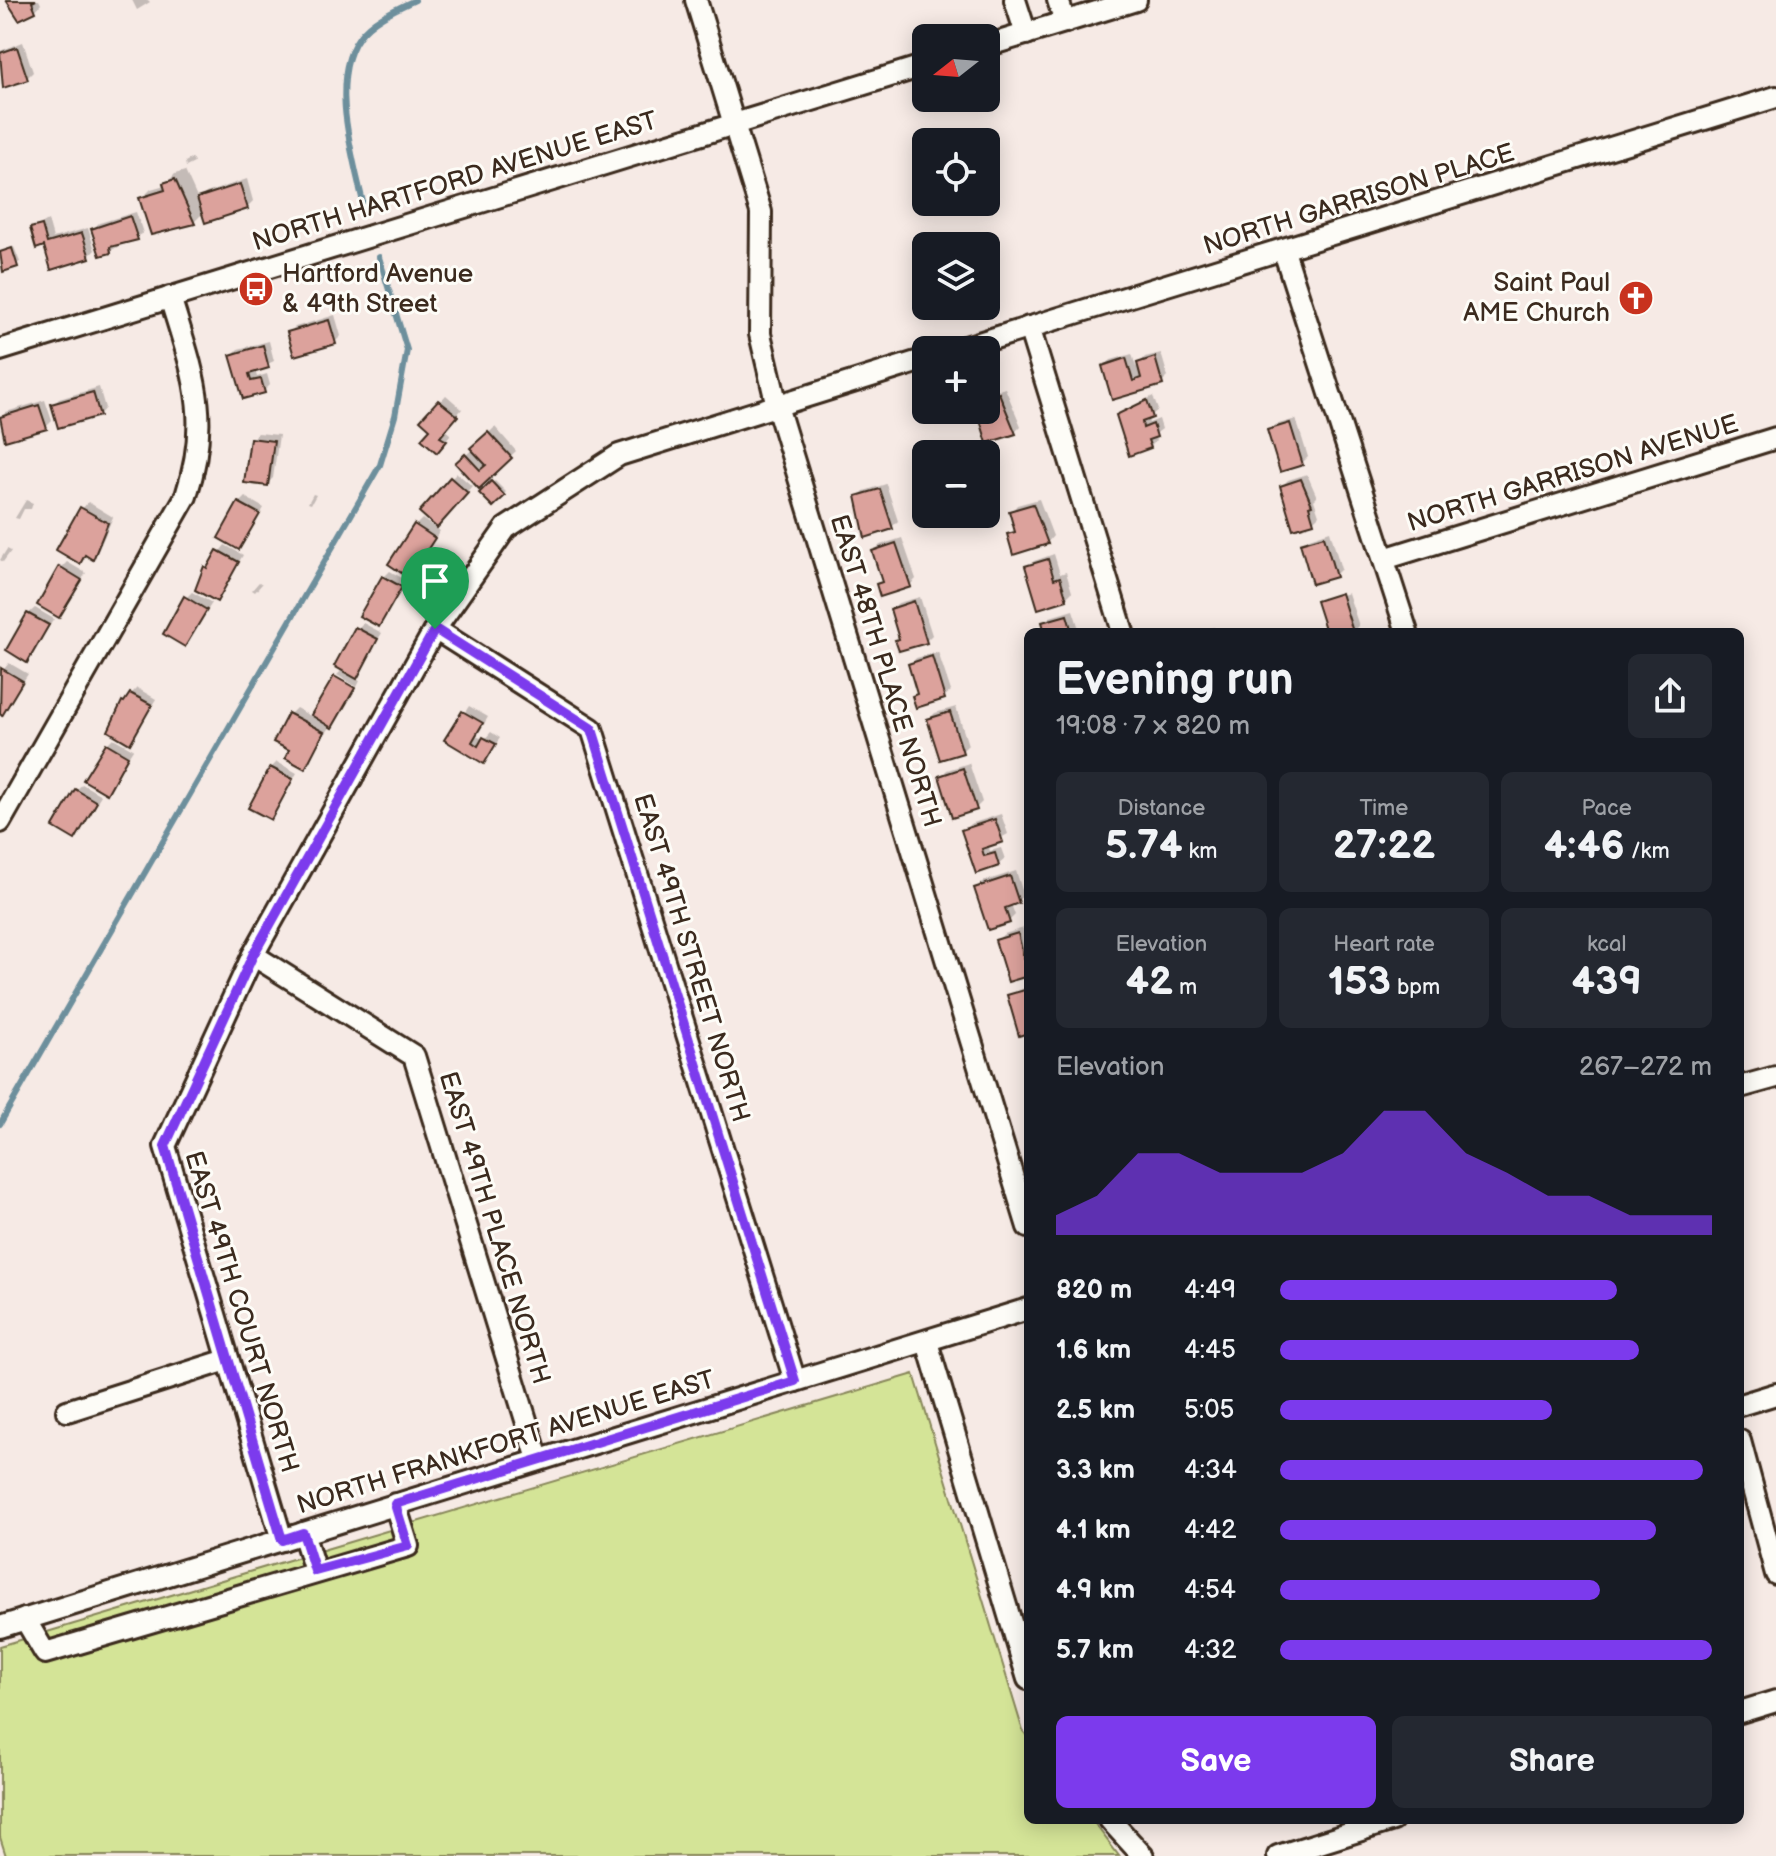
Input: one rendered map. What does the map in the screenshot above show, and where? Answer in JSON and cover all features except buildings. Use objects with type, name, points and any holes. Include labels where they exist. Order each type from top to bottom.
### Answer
[{"type":"street","points":[[696,0],[734,124]]},
{"type":"street","points":[[1015,0],[1026,34]]},
{"type":"street","points":[[1058,0],[1065,22]]},
{"type":"street","points":[[1000,42],[1136,0]]},
{"type":"street","name":"NORTH HARTFORD AVENUE EAST","points":[[0,350],[912,69]]},
{"type":"street","name":"NORTH GARRISON PLACE","points":[[1000,336],[1776,97]]},
{"type":"street","name":"EAST 48TH PLACE NORTH","points":[[734,124],[761,212],[760,334],[777,406],[1024,1214]]},
{"type":"street","points":[[1284,251],[1406,628]]},
{"type":"street","points":[[0,822],[190,486],[196,465],[200,404],[170,297]]},
{"type":"street","points":[[1029,327],[1122,628]]},
{"type":"street","points":[[253,955],[435,629],[506,528],[619,455],[912,363]]},
{"type":"street","name":"NORTH GARRISON AVENUE","points":[[1384,559],[1776,438]]},
{"type":"street","name":"EAST 49TH STREET NORTH","points":[[435,629],[592,729],[795,1381]]},
{"type":"street","name":"EAST 49TH COURT NORTH","points":[[253,955],[165,1146],[282,1540]]},
{"type":"street","name":"EAST 49TH PLACE NORTH","points":[[253,955],[414,1056],[538,1459]]},
{"type":"street","points":[[1744,1086],[1776,1077]]},
{"type":"street","name":"NORTH FRANKFORT AVENUE EAST","points":[[0,1627],[1024,1310]]},
{"type":"street","points":[[927,1342],[1021,1629],[1024,1650]]},
{"type":"street","points":[[67,1411],[227,1360]]},
{"type":"street","points":[[1744,1404],[1776,1394]]},
{"type":"street","points":[[1744,1456],[1776,1574]]},
{"type":"street","points":[[25,1619],[45,1653],[408,1546],[395,1504]]},
{"type":"street","points":[[303,1533],[315,1571]]},
{"type":"street","points":[[1744,1711],[1776,1701]]},
{"type":"street","points":[[1114,1824],[1143,1856]]},
{"type":"street","points":[[1278,1856],[1380,1824]]},
{"type":"green space","points":[[914,1374],[1024,1732],[1024,1824],[1095,1824],[1119,1856],[6,1856],[0,1837],[0,1646]]},
{"type":"waterway","points":[[364,207],[346,120],[345,75],[350,55],[359,37],[370,25],[415,0]]},
{"type":"waterway","points":[[0,1124],[380,465],[395,416],[407,350],[379,257]]},
{"type":"place","name":"Hartford Avenue & 49th Street","points":[[256,289]]},
{"type":"place","name":"Saint Paul AME Church","points":[[1636,298]]},
{"type":"route","points":[[435,629],[592,729],[795,1381],[395,1504],[408,1546],[315,1571],[303,1533],[282,1540],[165,1146],[253,955],[435,629]]}]
